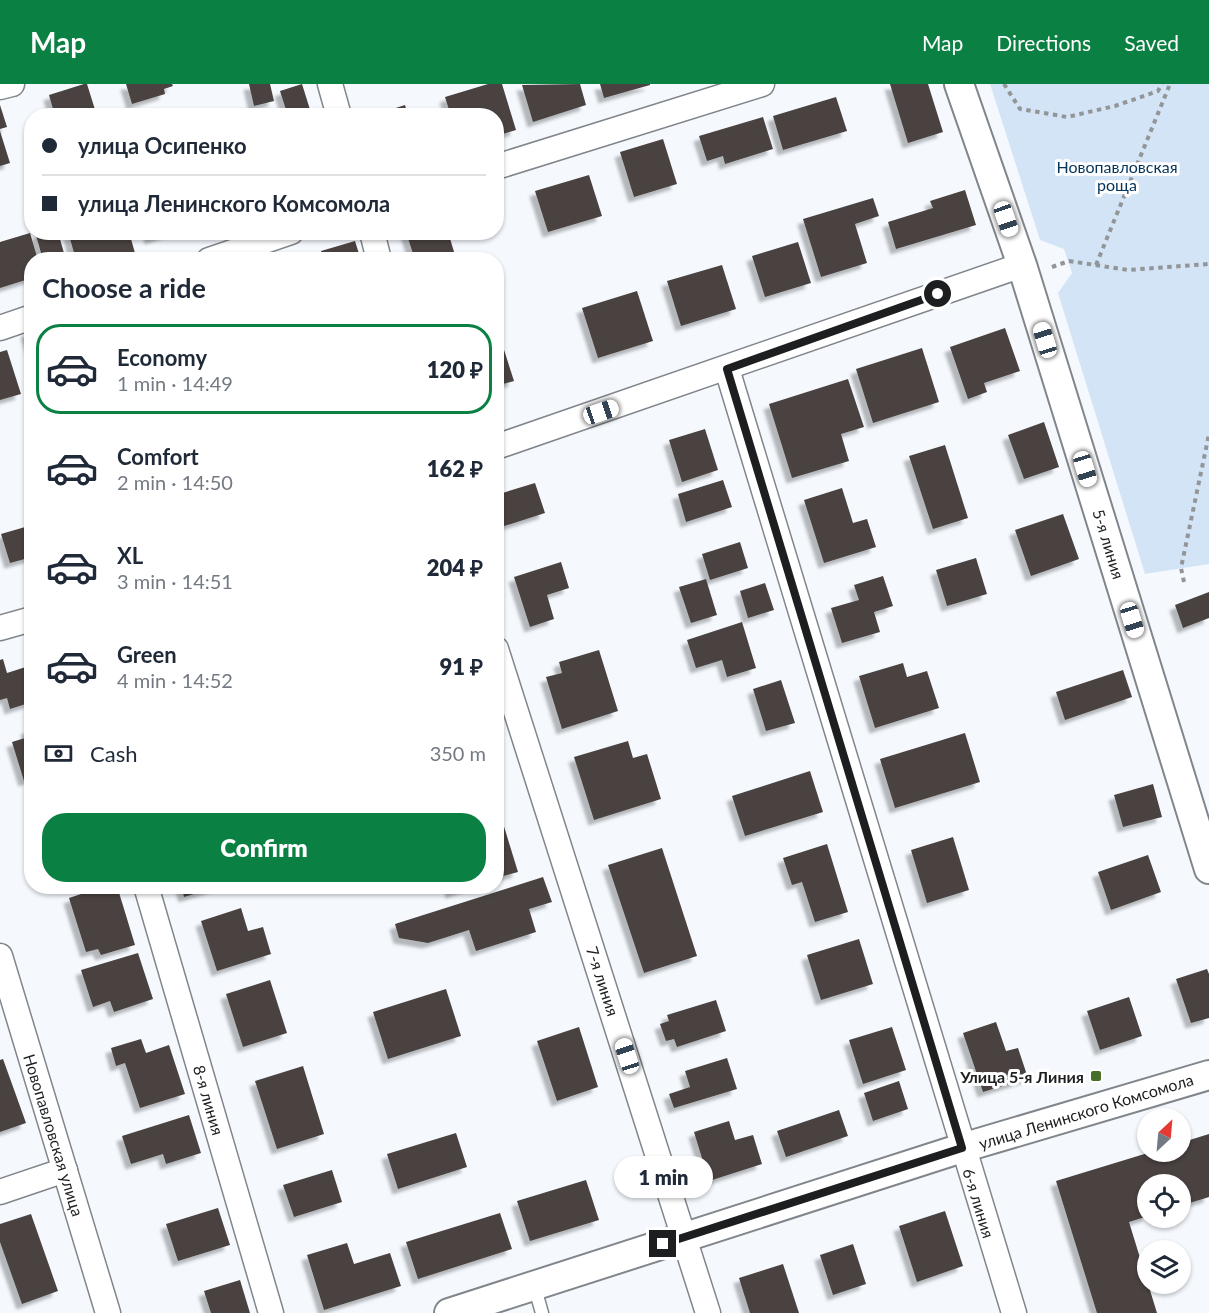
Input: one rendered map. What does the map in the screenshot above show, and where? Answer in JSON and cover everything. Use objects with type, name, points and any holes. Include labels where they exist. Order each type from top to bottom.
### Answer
[{"type":"street","points":[[0,87],[12,84]]},
{"type":"street","points":[[330,84],[337,108]]},
{"type":"street","points":[[504,165],[762,84]]},
{"type":"street","name":"5-я линия","points":[[959,84],[1022,265],[1209,869]]},
{"type":"street","points":[[232,252],[268,240]]},
{"type":"street","points":[[504,444],[1022,265]]},
{"type":"street","points":[[0,328],[24,320]]},
{"type":"street","name":"6-я линия","points":[[727,369],[1014,1313]]},
{"type":"street","points":[[0,628],[24,621]]},
{"type":"street","name":"7-я линия","points":[[504,674],[708,1313]]},
{"type":"street","name":"8-я линия","points":[[148,894],[271,1313]]},
{"type":"street","name":"Новопавловская улица","points":[[0,956],[108,1313]]},
{"type":"street","name":"улица Ленинского Комсомола","points":[[449,1313],[962,1148],[1209,1075]]},
{"type":"street","points":[[0,1192],[64,1170]]},
{"type":"lane","points":[[534,1285],[542,1313]]},
{"type":"path","points":[[1004,84],[1020,109],[1067,117],[1115,106],[1158,90],[1162,84]]},
{"type":"path","points":[[1096,265],[1170,84]]},
{"type":"path","points":[[1069,261],[1128,270],[1209,264]]},
{"type":"path","points":[[1184,582],[1181,568],[1209,434]]},
{"type":"green space","name":"Новопавловская роща","points":[[990,84],[1209,84],[1209,564],[1145,574],[1058,293],[1072,273],[1064,249],[1040,240]]},
{"type":"building","points":[[87,84],[94,108],[53,108],[49,95]]},
{"type":"building","points":[[126,84],[172,84],[173,86],[164,89],[165,94],[132,104]]},
{"type":"building","points":[[249,84],[270,84],[274,101],[254,106]]},
{"type":"building","points":[[302,84],[310,108],[285,108],[280,91]]},
{"type":"building","points":[[488,84],[502,84],[516,130],[504,134],[504,108],[448,108],[445,97]]},
{"type":"building","points":[[580,84],[586,105],[533,122],[522,85]]},
{"type":"building","points":[[600,84],[650,84],[650,85],[604,98]]},
{"type":"building","points":[[890,84],[928,84],[943,132],[908,143]]},
{"type":"building","points":[[836,97],[847,131],[783,150],[773,116]]},
{"type":"building","points":[[0,105],[7,127],[0,129]]},
{"type":"building","points":[[763,117],[773,149],[725,164],[723,156],[707,161],[699,136]]},
{"type":"building","points":[[0,131],[10,163],[0,166]]},
{"type":"building","points":[[663,139],[677,184],[634,197],[620,152]]},
{"type":"building","points":[[589,175],[602,216],[548,232],[535,191]]},
{"type":"building","points":[[965,190],[976,225],[896,249],[888,222],[933,208],[930,201]]},
{"type":"building","points":[[873,198],[879,216],[855,224],[867,263],[821,277],[803,219]]},
{"type":"building","points":[[24,235],[24,240],[32,240],[36,252],[24,252],[24,280],[0,288],[0,242]]},
{"type":"building","points":[[37,240],[60,240],[64,252],[41,252]]},
{"type":"building","points":[[70,240],[131,240],[135,252],[74,252]]},
{"type":"building","points":[[409,240],[450,240],[454,252],[412,252]]},
{"type":"building","points":[[355,241],[358,252],[321,252]]},
{"type":"building","points":[[798,242],[811,283],[765,297],[752,256]]},
{"type":"building","points":[[722,265],[736,309],[681,326],[667,281]]},
{"type":"building","points":[[637,291],[653,341],[598,358],[582,308]]},
{"type":"building","points":[[1005,328],[1020,371],[984,383],[987,392],[968,399],[950,347]]},
{"type":"building","points":[[922,348],[939,402],[873,423],[856,369]]},
{"type":"building","points":[[7,350],[21,394],[0,400],[0,352]]},
{"type":"building","points":[[504,350],[514,381],[504,384]]},
{"type":"building","points":[[848,379],[864,427],[841,434],[849,461],[792,478],[769,404]]},
{"type":"building","points":[[1044,422],[1059,467],[1024,479],[1008,435]]},
{"type":"building","points":[[705,429],[718,470],[682,482],[669,440]]},
{"type":"building","points":[[945,445],[968,518],[933,529],[909,456]]},
{"type":"building","points":[[723,480],[732,507],[686,522],[678,494]]},
{"type":"building","points":[[535,483],[545,513],[504,526],[504,493]]},
{"type":"building","points":[[842,488],[853,523],[867,519],[876,547],[824,563],[804,500]]},
{"type":"building","points":[[1063,514],[1079,559],[1031,576],[1015,530]]},
{"type":"building","points":[[24,527],[24,559],[10,563],[1,534]]},
{"type":"building","points":[[740,542],[748,568],[710,580],[702,554]]},
{"type":"building","points":[[976,558],[987,594],[947,606],[936,570]]},
{"type":"building","points":[[561,562],[569,588],[547,595],[554,619],[530,627],[514,577]]},
{"type":"building","points":[[883,576],[893,606],[874,612],[880,632],[842,643],[831,608],[859,600],[854,585]]},
{"type":"building","points":[[706,579],[717,615],[691,623],[679,587]]},
{"type":"building","points":[[765,583],[774,610],[748,618],[740,591]]},
{"type":"building","points":[[1209,592],[1209,618],[1183,628],[1175,605]]},
{"type":"building","points":[[742,622],[756,668],[727,677],[722,660],[696,668],[687,640]]},
{"type":"building","points":[[599,650],[618,711],[562,729],[546,677],[562,673],[559,662]]},
{"type":"building","points":[[3,659],[7,673],[24,668],[24,705],[10,709],[7,698],[0,700],[0,660]]},
{"type":"building","points":[[903,663],[907,677],[927,671],[939,708],[875,728],[859,676]]},
{"type":"building","points":[[1123,670],[1132,697],[1065,720],[1056,692]]},
{"type":"building","points":[[781,680],[795,723],[766,731],[753,689]]},
{"type":"building","points":[[965,733],[980,782],[895,808],[880,759]]},
{"type":"building","points":[[24,738],[24,781],[12,742]]},
{"type":"building","points":[[628,741],[633,758],[647,754],[661,799],[594,820],[574,757]]},
{"type":"building","points":[[810,771],[823,812],[745,836],[732,796]]},
{"type":"building","points":[[1153,784],[1162,817],[1123,827],[1114,795]]},
{"type":"building","points":[[504,826],[518,872],[504,876]]},
{"type":"building","points":[[953,837],[969,890],[927,903],[911,850]]},
{"type":"building","points":[[827,844],[848,912],[815,922],[802,882],[792,885],[783,858]]},
{"type":"building","points":[[662,848],[697,956],[644,973],[608,865]]},
{"type":"building","points":[[1148,855],[1161,892],[1111,910],[1098,872]]},
{"type":"building","points":[[543,877],[552,902],[529,909],[536,932],[476,951],[469,930],[428,943],[399,938],[395,924],[489,894],[504,894],[504,889]]},
{"type":"building","points":[[81,894],[119,894],[135,945],[101,955],[98,949],[86,952],[69,898]]},
{"type":"building","points":[[241,908],[248,931],[263,927],[271,954],[217,971],[201,921]]},
{"type":"building","points":[[859,939],[873,984],[821,1000],[807,955]]},
{"type":"building","points":[[138,953],[153,999],[114,1012],[110,1001],[93,1007],[81,970]]},
{"type":"building","points":[[1207,969],[1209,1018],[1191,1023],[1176,979]]},
{"type":"building","points":[[270,980],[287,1033],[243,1047],[226,994]]},
{"type":"building","points":[[446,989],[461,1036],[388,1059],[373,1012]]},
{"type":"building","points":[[1129,997],[1142,1036],[1100,1050],[1087,1011]]},
{"type":"building","points":[[716,1000],[726,1031],[677,1047],[674,1039],[666,1041],[660,1024],[669,1021],[667,1015]]},
{"type":"building","points":[[996,1022],[1006,1051],[1018,1048],[1028,1078],[983,1092],[963,1033]]},
{"type":"building","points":[[579,1027],[598,1087],[557,1101],[537,1041]]},
{"type":"building","points":[[892,1027],[906,1070],[863,1084],[849,1040]]},
{"type":"building","points":[[141,1039],[146,1053],[169,1045],[185,1094],[140,1108],[125,1063],[116,1066],[111,1048]]},
{"type":"building","points":[[727,1058],[737,1089],[674,1108],[669,1094],[690,1087],[685,1071]]},
{"type":"building","points":[[3,1059],[26,1123],[0,1132],[0,1060]]},
{"type":"building","points":[[303,1066],[324,1134],[277,1149],[255,1081]]},
{"type":"building","points":[[899,1081],[908,1109],[873,1121],[864,1093]]},
{"type":"building","points":[[839,1110],[848,1136],[786,1157],[777,1131]]},
{"type":"building","points":[[189,1115],[201,1153],[166,1164],[163,1154],[131,1164],[122,1136]]},
{"type":"building","points":[[729,1121],[735,1140],[753,1135],[762,1164],[709,1181],[694,1132]]},
{"type":"building","points":[[456,1133],[467,1167],[398,1189],[387,1154]]},
{"type":"building","points":[[1209,1134],[1209,1197],[1191,1203],[1191,1174],[1137,1174],[1137,1219],[1129,1222],[1137,1248],[1137,1294],[1151,1294],[1157,1313],[1097,1313],[1056,1181],[1137,1156],[1137,1162],[1191,1162],[1191,1140]]},
{"type":"building","points":[[332,1170],[342,1202],[294,1217],[283,1185]]},
{"type":"building","points":[[586,1180],[599,1220],[530,1241],[517,1201]]},
{"type":"building","points":[[218,1208],[230,1245],[178,1261],[166,1224]]},
{"type":"building","points":[[945,1211],[963,1266],[917,1282],[899,1226]]},
{"type":"building","points":[[500,1213],[512,1249],[418,1279],[406,1242]]},
{"type":"building","points":[[31,1214],[58,1291],[22,1304],[0,1242],[0,1224]]},
{"type":"building","points":[[347,1243],[354,1264],[390,1253],[401,1286],[324,1310],[307,1255]]},
{"type":"building","points":[[853,1244],[866,1284],[833,1295],[820,1255]]},
{"type":"building","points":[[783,1264],[799,1313],[750,1313],[739,1278]]},
{"type":"building","points":[[240,1280],[250,1313],[211,1313],[204,1291]]},
{"type":"place","name":"Улица 5-я Линия","points":[[1096,1076]]},
{"type":"route","points":[[663,1244],[962,1148],[727,369],[938,294]]}]
